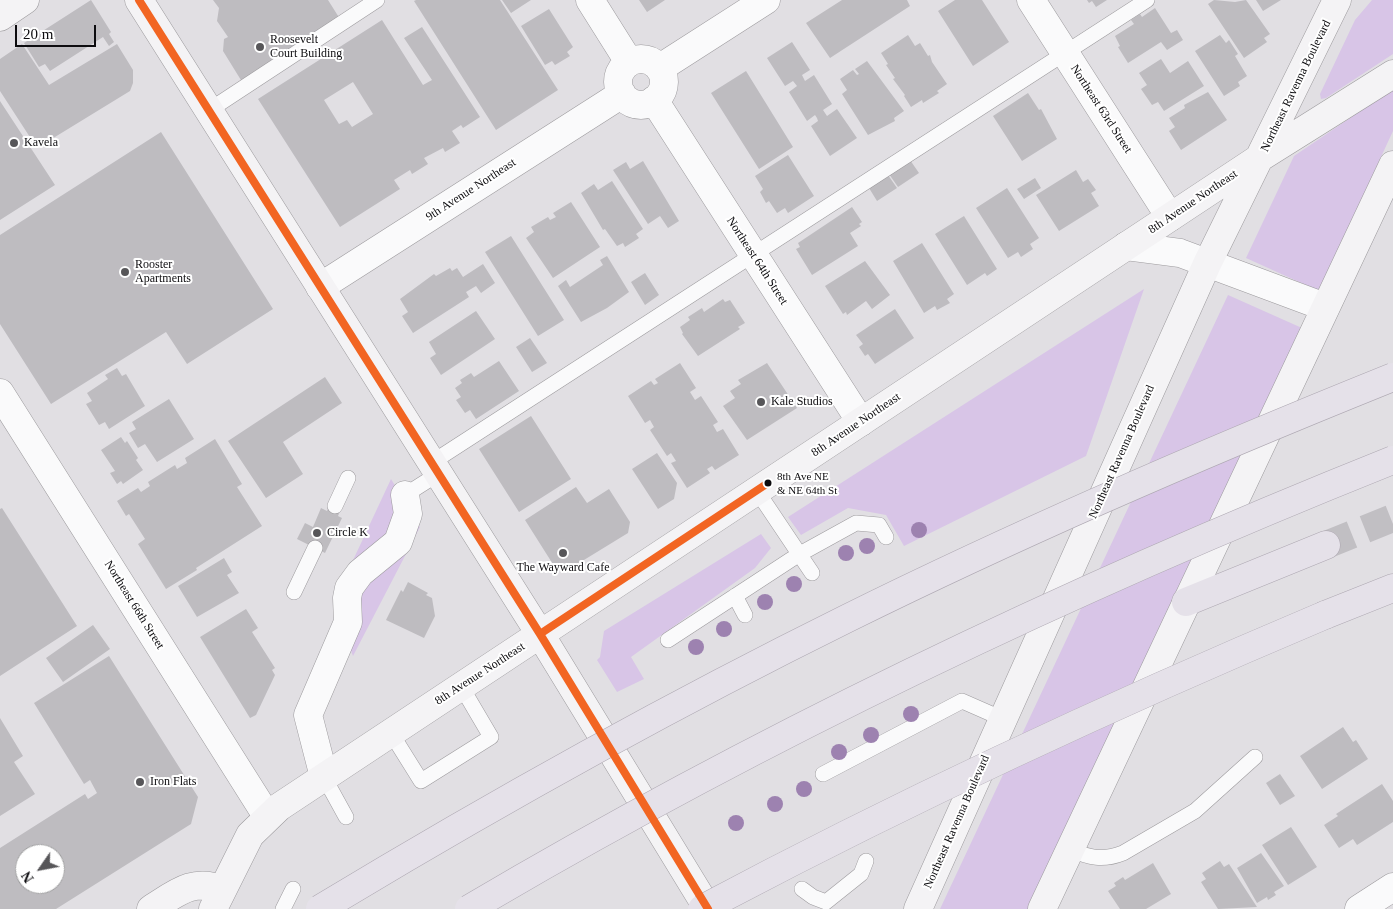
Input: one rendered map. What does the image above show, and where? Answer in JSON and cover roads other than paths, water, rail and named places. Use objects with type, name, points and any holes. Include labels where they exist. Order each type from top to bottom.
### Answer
[{"type":"highway","points":[[320,909],[556,772],[701,693],[848,618],[988,551],[1147,479],[1393,377]]},
{"type":"highway","points":[[469,909],[682,790],[898,679],[1108,580],[1393,460]]},
{"type":"highway","points":[[1186,602],[1326,545]]},
{"type":"highway","points":[[702,909],[862,826],[987,765],[1174,680],[1393,588]]},
{"type":"main road","points":[[0,16],[25,0]]},
{"type":"main road","points":[[138,0],[540,634],[708,909]]},
{"type":"main road","name":"Northeast Ravenna Boulevard","points":[[918,909],[1207,264],[1337,0]]},
{"type":"main road","name":"8th Avenue Northeast","points":[[259,826],[324,777],[461,686],[1261,157],[1393,74]]},
{"type":"main road","points":[[1042,909],[1393,165]]},
{"type":"main road","points":[[218,899],[259,826]]},
{"type":"main road","points":[[152,909],[192,885],[212,886],[218,899]]},
{"type":"street","points":[[590,0],[630,62]]},
{"type":"street","points":[[660,68],[766,0]]},
{"type":"street","name":"Northeast 63rd Street","points":[[1031,0],[1170,217]]},
{"type":"street","points":[[640,58],[647,59],[660,68],[664,84],[662,91],[654,100],[644,105],[636,104],[629,102],[622,94],[618,83],[619,76],[622,69],[630,62],[640,58]]},
{"type":"street","name":"9th Avenue Northeast","points":[[320,287],[622,94]]},
{"type":"street","name":"Northeast 64th Street","points":[[654,100],[861,422]]},
{"type":"street","points":[[1126,246],[1180,253],[1325,306]]},
{"type":"street","name":"Northeast 66th Street","points":[[0,393],[259,826]]},
{"type":"street","points":[[324,777],[308,716],[348,622],[347,598],[354,580],[365,567],[394,546],[403,532],[408,514],[405,495]]},
{"type":"street","points":[[1359,909],[1393,887]]},
{"type":"lane","points":[[208,111],[377,0]]},
{"type":"lane","points":[[405,495],[435,468],[754,256],[1147,0]]},
{"type":"lane","points":[[335,506],[348,478]]},
{"type":"lane","points":[[756,491],[812,573]]},
{"type":"lane","points":[[668,640],[798,555],[856,523],[879,525],[886,537]]},
{"type":"lane","points":[[294,592],[315,548]]},
{"type":"lane","points":[[734,596],[745,615]]},
{"type":"lane","points":[[391,733],[420,781],[491,737],[461,686]]},
{"type":"lane","points":[[823,774],[962,701],[1003,719]]},
{"type":"lane","points":[[1070,849],[1097,858],[1110,858],[1123,853],[1194,811],[1255,757]]},
{"type":"lane","points":[[324,777],[346,817]]},
{"type":"lane","points":[[802,889],[813,897],[826,902],[861,874],[866,861]]},
{"type":"lane","points":[[283,909],[293,889]]},
{"type":"tunnel","points":[[1326,545],[1393,518]]},
{"type":"place","name":"Roosevelt Court Building","points":[[260,47]]},
{"type":"place","name":"Kavela","points":[[14,143]]},
{"type":"place","name":"Rooster Apartments","points":[[125,272]]},
{"type":"place","name":"Kale Studios","points":[[761,402]]},
{"type":"place","name":"8th Ave NE & NE 64th St","points":[[768,483]]},
{"type":"place","name":"Circle K","points":[[317,533]]},
{"type":"place","name":"The Wayward Cafe","points":[[563,553]]},
{"type":"place","name":"Iron Flats","points":[[140,782]]}]
